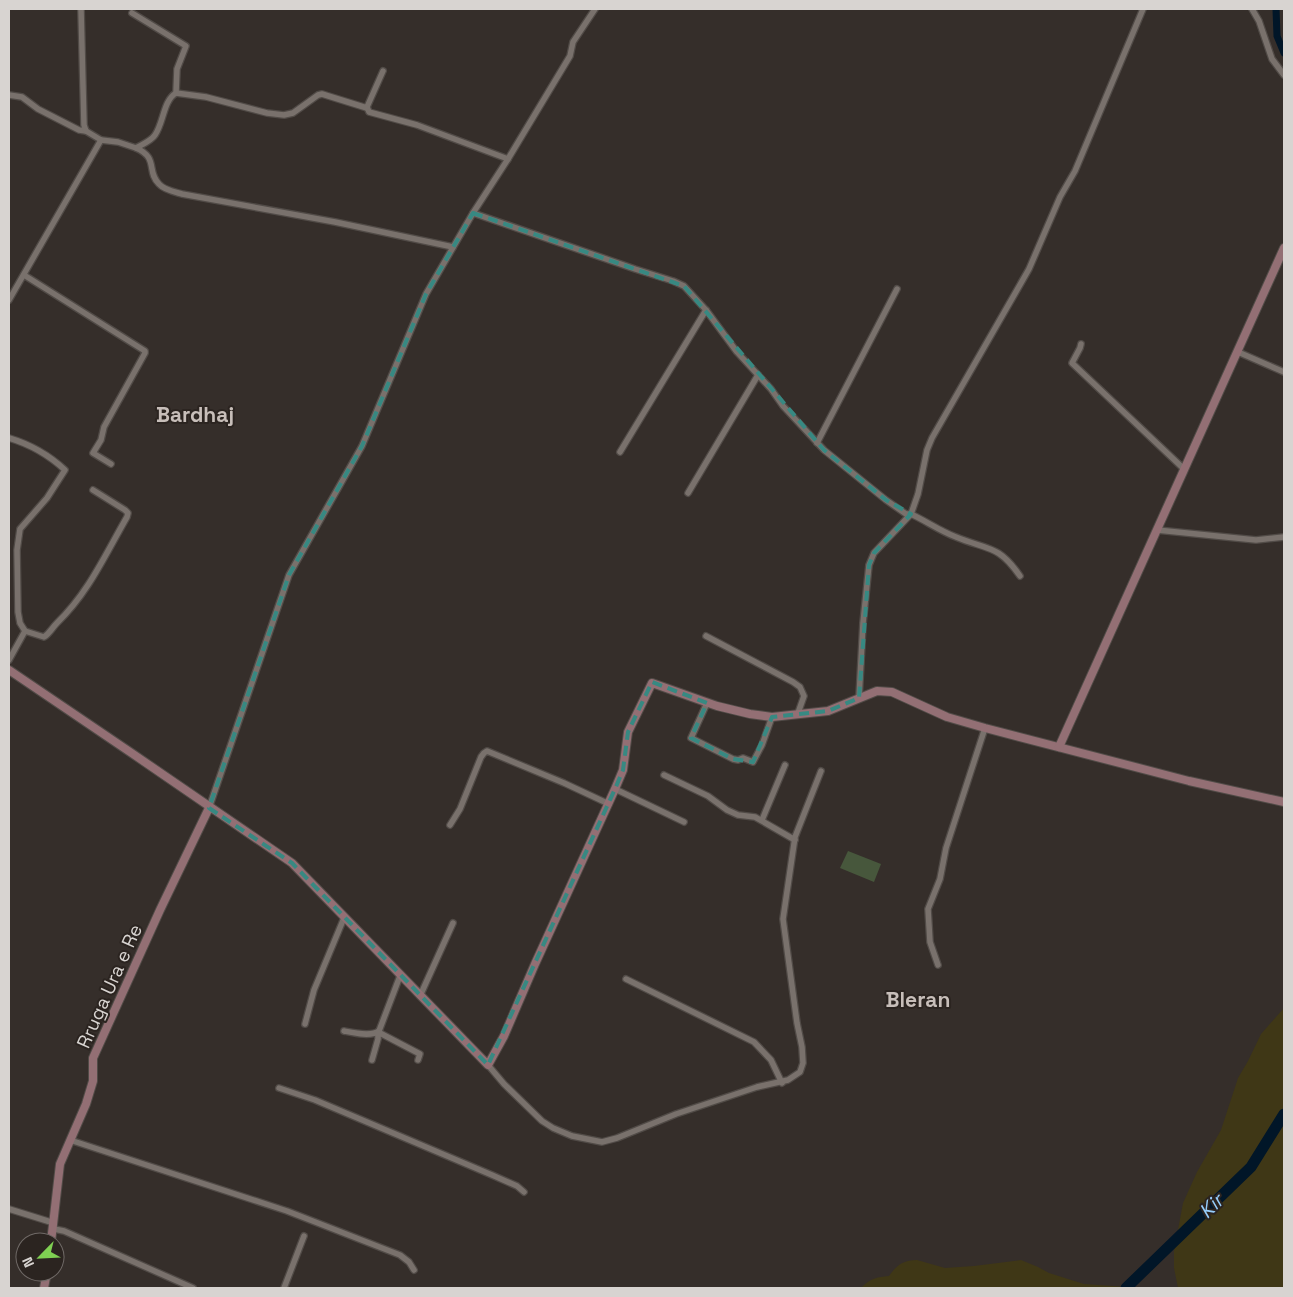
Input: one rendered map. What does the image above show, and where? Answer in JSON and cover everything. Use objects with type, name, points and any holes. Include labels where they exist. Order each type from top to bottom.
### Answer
[{"type":"street","points":[[81,9],[84,119],[86,131]]},
{"type":"street","points":[[209,808],[288,575],[362,446],[426,294],[473,213],[570,56],[573,42],[595,9]]},
{"type":"street","points":[[859,698],[863,623],[870,565],[874,553],[911,514],[918,494],[927,450],[932,438],[1029,269],[1060,197],[1075,171],[1143,9]]},
{"type":"street","points":[[1252,9],[1261,26],[1272,59],[1284,75]]},
{"type":"street","points":[[132,13],[186,46],[177,69],[176,93],[169,99],[154,137],[136,148]]},
{"type":"street","points":[[367,108],[383,71]]},
{"type":"street","points":[[176,93],[206,97],[284,115],[293,113],[322,94],[367,108],[369,112],[417,125],[508,159]]},
{"type":"street","points":[[9,95],[22,96],[38,109],[101,140],[118,142],[146,152],[150,158],[155,178],[164,188],[182,194],[335,222],[453,247]]},
{"type":"street","points":[[9,300],[101,140]]},
{"type":"street","points":[[473,213],[684,286],[706,310],[737,352],[817,443],[886,500],[906,514],[911,514],[956,538],[988,546],[1004,556],[1020,576]]},
{"type":"street","points":[[1059,747],[1284,248]]},
{"type":"street","points":[[24,275],[145,351],[104,427],[101,440],[93,452],[111,464]]},
{"type":"street","points":[[817,443],[897,289]]},
{"type":"street","points":[[620,452],[706,310]]},
{"type":"street","points":[[1081,344],[1072,363],[1184,469]]},
{"type":"street","points":[[1238,352],[1284,372]]},
{"type":"street","points":[[688,493],[758,375]]},
{"type":"street","points":[[9,438],[37,450],[58,463],[65,470],[47,498],[20,529],[17,550],[18,612],[24,631],[9,660]]},
{"type":"street","points":[[24,631],[44,637],[50,633],[85,592],[128,513],[93,490]]},
{"type":"street","points":[[1157,530],[1256,540],[1284,537]]},
{"type":"street","points":[[706,636],[758,662],[800,687],[804,696],[798,713]]},
{"type":"street","points":[[9,670],[292,864],[542,1121],[572,1136],[602,1142],[617,1138],[676,1114],[757,1087],[788,1080],[800,1072],[803,1063],[802,1047],[783,919],[795,840],[821,771]]},
{"type":"street","points":[[488,1065],[504,1036],[609,804],[623,770],[628,732],[651,683],[707,703],[750,714],[772,717],[828,711],[840,708],[877,691],[892,692],[947,717],[985,728],[1189,781],[1284,802]]},
{"type":"street","points":[[707,703],[692,738],[733,759],[743,758],[753,762],[762,745],[772,717]]},
{"type":"street","points":[[938,966],[930,942],[928,909],[940,879],[946,848],[985,728]]},
{"type":"street","points":[[450,825],[460,809],[481,757],[487,751],[609,804]]},
{"type":"street","points":[[762,820],[785,765]]},
{"type":"street","points":[[664,775],[708,796],[738,815],[755,816],[795,840]]},
{"type":"street","points":[[615,789],[684,822]]},
{"type":"street","name":"Rruga Ura e Re","points":[[53,1232],[60,1164],[83,1113],[93,1081],[93,1058],[160,910],[209,808]]},
{"type":"street","points":[[305,1024],[314,990],[344,918]]},
{"type":"street","points":[[420,996],[453,923]]},
{"type":"street","points":[[372,1060],[378,1032],[400,976]]},
{"type":"street","points":[[626,979],[754,1042],[771,1060],[782,1082]]},
{"type":"street","points":[[344,1030],[378,1032],[420,1054],[418,1060]]},
{"type":"street","points":[[279,1088],[315,1100],[492,1175],[517,1186],[524,1192]]},
{"type":"street","points":[[70,1140],[287,1211],[400,1255],[409,1262],[414,1270]]},
{"type":"street","points":[[9,1209],[54,1226],[193,1288]]},
{"type":"street","points":[[284,1288],[304,1236]]},
{"type":"highlighted area","points":[[473,213],[684,286],[824,450],[886,500],[911,514],[874,553],[869,565],[859,698],[828,711],[772,717],[753,762],[733,759],[691,738],[707,703],[652,682],[628,732],[623,770],[615,789],[488,1065],[292,863],[209,808],[289,575],[362,446],[426,294]]},
{"type":"green space","points":[[848,851],[881,864],[874,882],[840,868]]},
{"type":"sand","points":[[1284,1008],[1284,1288],[1178,1288],[1174,1268],[1174,1251],[1183,1203],[1197,1172],[1221,1130],[1238,1078],[1261,1034]]},
{"type":"sand","points":[[917,1260],[945,1268],[1021,1260],[1049,1273],[1084,1284],[1142,1288],[861,1288],[867,1282],[874,1279],[889,1276],[904,1262]]},
{"type":"waterway","points":[[1276,9],[1277,36],[1284,53]]},
{"type":"waterway","name":"Kir","points":[[1126,1288],[1251,1167],[1284,1114]]},
{"type":"district","name":"Bardhaj","points":[[195,415]]},
{"type":"district","name":"Bleran","points":[[918,1000]]}]
